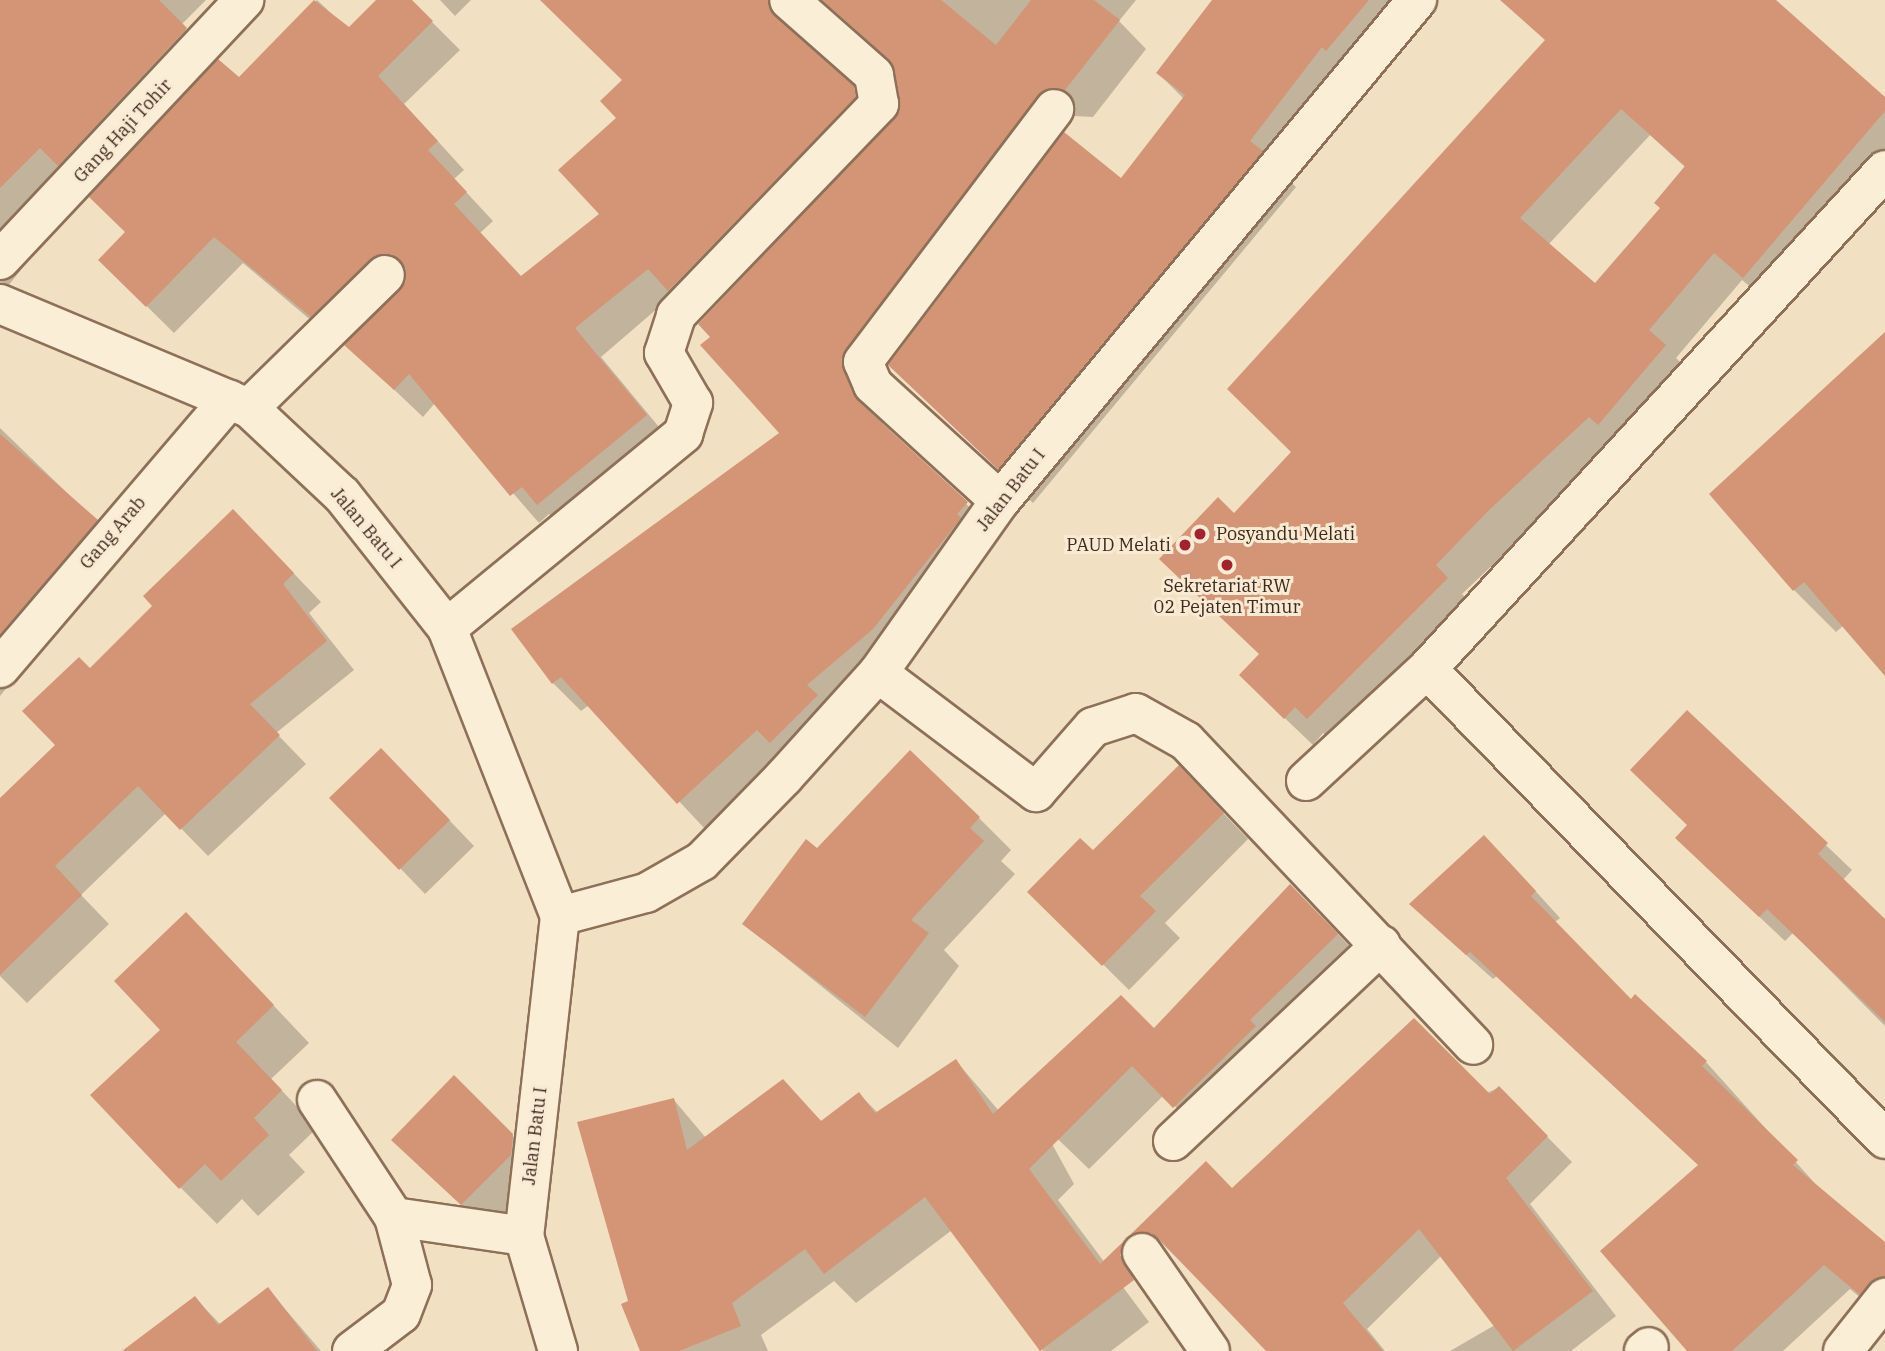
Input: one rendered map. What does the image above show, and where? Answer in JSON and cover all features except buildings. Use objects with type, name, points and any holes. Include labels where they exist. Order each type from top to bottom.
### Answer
[{"type":"street","name":"Gang Haji Tohir","points":[[0,260],[244,0]]},
{"type":"street","points":[[447,628],[682,434],[693,402],[664,353],[676,315],[879,104],[874,75],[789,0]]},
{"type":"street","name":"Jalan Batu I","points":[[560,916],[646,893],[702,861],[878,673],[1000,501],[1417,0]]},
{"type":"street","points":[[1000,501],[873,385],[863,362],[1054,109]]},
{"type":"street","points":[[1306,781],[1427,669],[1885,170]]},
{"type":"street","name":"Gang Arab","points":[[0,668],[239,404],[385,275]]},
{"type":"street","name":"Jalan Batu I","points":[[0,304],[239,404],[341,495],[447,628],[560,916],[524,1236],[558,1351]]},
{"type":"street","points":[[1427,669],[1885,1139]]},
{"type":"street","points":[[878,673],[1036,792],[1093,727],[1136,713],[1185,741],[1473,1045]]},
{"type":"street","points":[[1173,1141],[1381,945]]},
{"type":"street","points":[[317,1100],[394,1217],[412,1285],[401,1314],[352,1351]]},
{"type":"street","points":[[394,1217],[524,1236]]},
{"type":"street","points":[[1142,1253],[1210,1351]]},
{"type":"street","points":[[1843,1351],[1885,1297]]},
{"type":"place","name":"Posyandu Melati","points":[[1200,534]]},
{"type":"place","name":"PAUD Melati","points":[[1185,545]]},
{"type":"place","name":"Sekretariat RW 02 Pejaten Timur","points":[[1227,565]]}]
